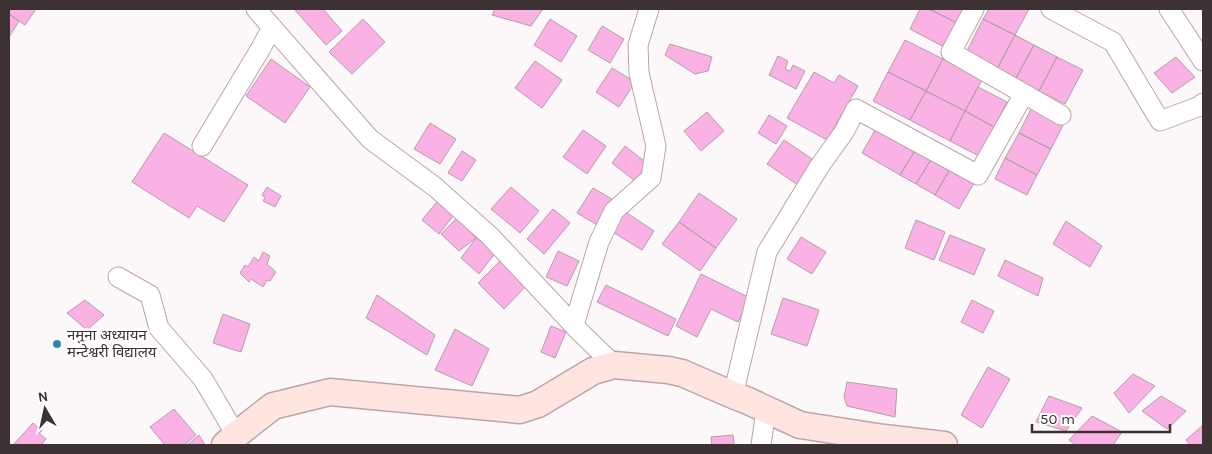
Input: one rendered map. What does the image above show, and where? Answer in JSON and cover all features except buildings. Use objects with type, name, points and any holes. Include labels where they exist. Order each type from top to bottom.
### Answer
[{"type":"main road","points":[[231,440],[273,406],[330,392],[520,410],[538,404],[593,371],[614,365],[682,372],[800,425],[944,445]]},
{"type":"street","points":[[256,9],[370,139],[435,187],[490,236],[614,365]]},
{"type":"street","points":[[574,325],[599,242],[614,211],[652,178],[656,146],[639,73],[638,45],[649,9]]},
{"type":"street","points":[[974,9],[951,52],[1061,115]]},
{"type":"street","points":[[1051,9],[1113,42],[1160,121],[1200,106],[1203,103]]},
{"type":"street","points":[[1169,9],[1203,62]]},
{"type":"street","points":[[202,146],[261,48],[272,26]]},
{"type":"street","points":[[733,395],[767,252],[844,132],[856,109],[978,175],[1024,94]]},
{"type":"street","points":[[118,277],[150,296],[158,328],[203,379],[231,440]]},
{"type":"street","points":[[760,445],[766,410]]},
{"type":"place","name":"नमुना अध्यायन मन्टेश्वरी विद्यालय","points":[[57,344]]}]
